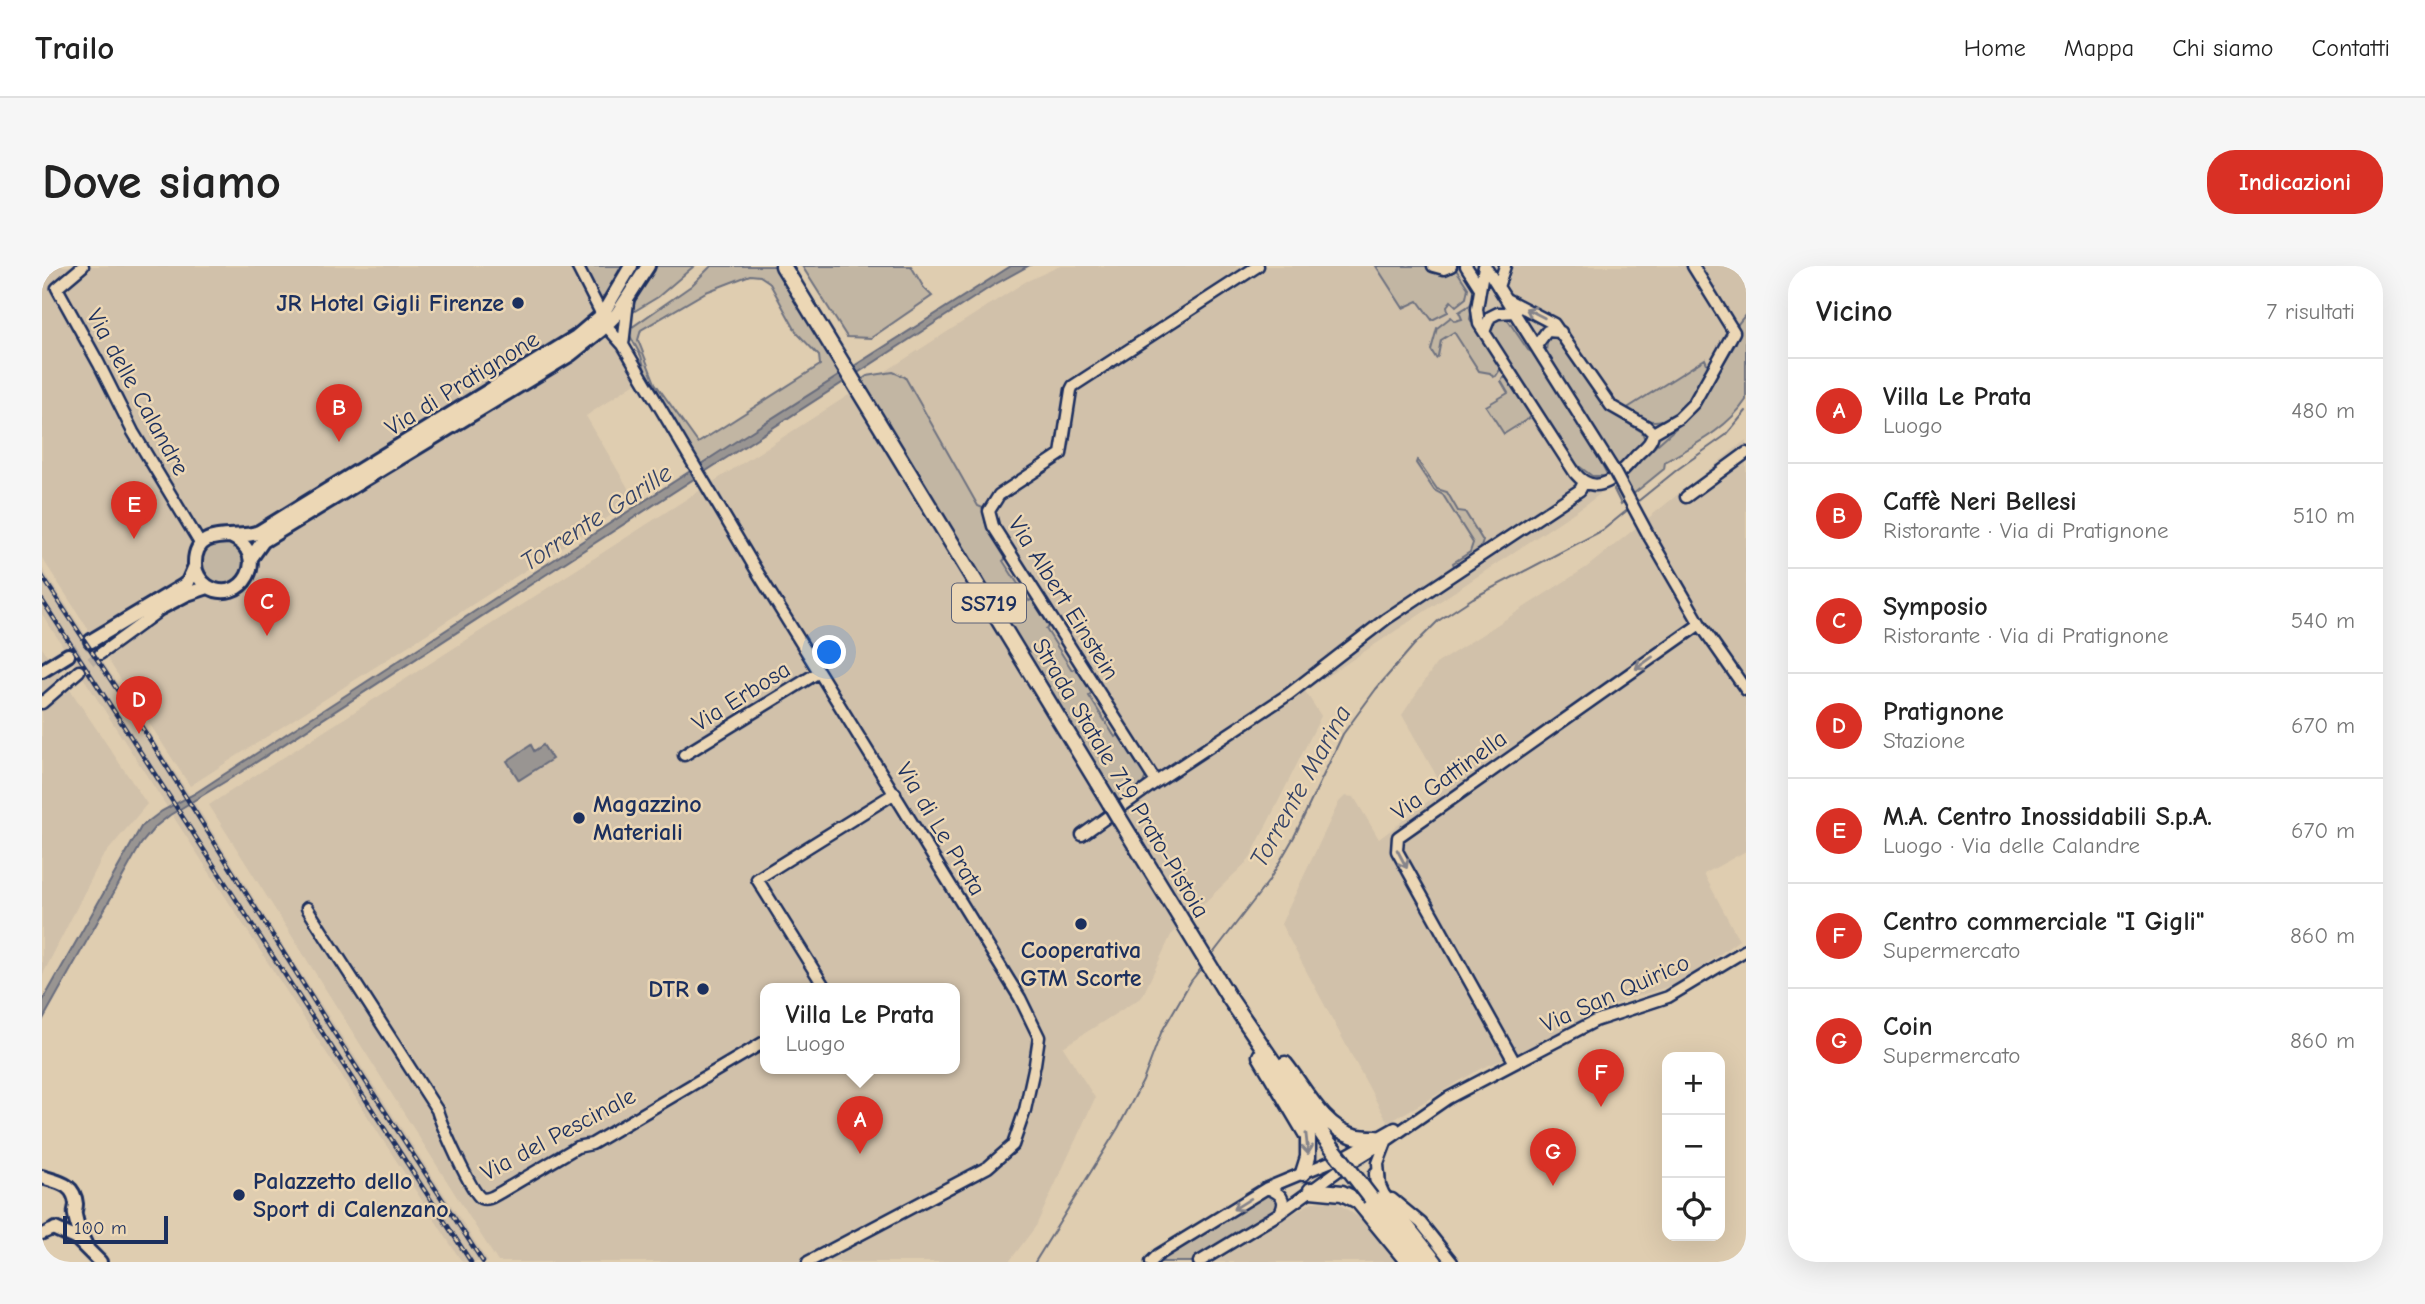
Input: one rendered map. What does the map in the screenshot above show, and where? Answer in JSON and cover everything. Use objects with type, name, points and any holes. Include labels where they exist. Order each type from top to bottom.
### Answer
[{"type":"highway","name":"Strada Statale 719 Prato-Pistoia","points":[[783,266],[1229,997],[1325,1138],[1421,1262]]},
{"type":"highway","points":[[1229,997],[1299,1082],[1325,1119],[1356,1137],[1381,1140]]},
{"type":"highway","points":[[1229,997],[1265,1067],[1308,1137],[1308,1157],[1303,1173]]},
{"type":"highway","points":[[1377,1174],[1382,1195],[1435,1262]]},
{"type":"highway","points":[[1311,1190],[1342,1194],[1358,1201],[1408,1262]]},
{"type":"main road","points":[[604,321],[631,266]]},
{"type":"main road","points":[[604,321],[617,314],[648,266]]},
{"type":"main road","name":"Via di Pratignone","points":[[201,545],[214,536],[252,536],[604,321]]},
{"type":"main road","name":"Via di Pratignone","points":[[164,607],[187,594],[208,587],[222,591],[238,587],[249,575],[251,558],[263,541],[554,365],[604,321]]},
{"type":"main road","points":[[230,536],[244,544],[251,558]]},
{"type":"main road","points":[[114,628],[188,582],[201,545]]},
{"type":"main road","points":[[195,566],[197,575],[208,587]]},
{"type":"main road","points":[[91,641],[164,607]]},
{"type":"main road","points":[[42,671],[68,655]]},
{"type":"main road","points":[[44,1179],[61,1182],[71,1190],[75,1201],[74,1213],[69,1223],[47,1231]]},
{"type":"main road","points":[[74,1213],[87,1248]]},
{"type":"main road","points":[[47,1231],[77,1239],[100,1262]]},
{"type":"street","name":"Via delle Calandre","points":[[83,266],[57,288],[99,364],[132,432],[201,545]]},
{"type":"street","name":"Via di Le Prata","points":[[577,266],[604,321],[623,345],[703,482],[1025,1006],[1039,1037],[1025,1110],[1013,1145],[988,1167],[808,1262]]},
{"type":"street","name":"Via Albert Einstein","points":[[1156,782],[990,521],[989,511],[999,495],[1061,454],[1073,386],[1258,266]]},
{"type":"street","points":[[1433,266],[1444,269],[1451,266]]},
{"type":"street","points":[[1466,266],[1480,288]]},
{"type":"street","points":[[1484,266],[1476,314],[1479,324],[1575,473],[1584,482],[1601,484],[1622,473],[1653,439],[1653,433],[1646,426],[1611,406],[1561,332],[1551,322],[1506,299]]},
{"type":"street","points":[[1484,266],[1612,469],[1700,624],[1746,690]]},
{"type":"street","points":[[1653,433],[1679,418],[1694,403],[1734,332],[1693,266]]},
{"type":"street","points":[[1498,287],[1501,269]]},
{"type":"street","points":[[623,345],[629,295]]},
{"type":"street","points":[[1484,332],[1490,317],[1498,313],[1515,312]]},
{"type":"street","points":[[1536,346],[1547,331],[1561,332]]},
{"type":"street","points":[[1686,497],[1746,453]]},
{"type":"street","points":[[1082,835],[1156,782],[1283,699],[1386,619],[1580,490],[1584,482]]},
{"type":"street","name":"Via di Pratignone","points":[[100,654],[164,607]]},
{"type":"street","name":"Via Gattinella","points":[[1514,1063],[1397,851],[1398,837],[1700,624]]},
{"type":"street","points":[[42,703],[79,671]]},
{"type":"street","name":"Via Erbosa","points":[[684,755],[819,672]]},
{"type":"street","points":[[822,983],[757,879],[895,793]]},
{"type":"street","name":"Via del Pescinale","points":[[307,908],[437,1110],[441,1124],[471,1184],[477,1194],[484,1198],[501,1192],[577,1147],[592,1144],[760,1044]]},
{"type":"street","name":"Via San Quirico","points":[[1350,1158],[1514,1063],[1595,1021],[1668,998],[1746,950]]},
{"type":"street","points":[[1381,1140],[1377,1174],[1387,1192],[1394,1202],[1421,1223],[1452,1262]]},
{"type":"street","points":[[1152,1262],[1157,1255],[1267,1188],[1303,1173],[1335,1166],[1311,1190],[1280,1213],[1199,1262]]},
{"type":"street","points":[[1267,1188],[1276,1191],[1283,1198],[1284,1204],[1280,1213]]},
{"type":"shaded area","points":[[42,266],[585,266],[647,375],[586,416],[635,500],[190,786],[42,558]]},
{"type":"shaded area","points":[[580,266],[624,266],[603,305],[602,305]]},
{"type":"shaded area","points":[[653,266],[694,266],[658,297],[633,312],[636,294]]},
{"type":"shaded area","points":[[711,266],[776,266],[844,374],[700,465],[648,381],[641,356],[629,334],[631,328],[691,286]],"holes":[[[750,275],[760,276],[769,282],[797,333],[819,356],[820,365],[698,443],[655,383],[638,340],[641,330],[706,292]]]},
{"type":"shaded area","points":[[802,266],[911,266],[932,296],[871,338],[847,337]]},
{"type":"shaded area","points":[[1011,266],[1028,266],[992,286],[241,772],[170,815],[155,827],[141,844],[42,1021],[42,1002],[141,827]]},
{"type":"shaded area","points":[[1060,266],[1746,266],[1746,327],[1700,408],[1645,459],[1588,503],[1305,691],[1321,716],[1249,860],[1171,935],[1142,997],[1063,1047],[1095,1098],[1036,1226],[1009,1262],[498,1262],[209,805],[1025,282]]},
{"type":"shaded area","points":[[1376,266],[1428,266],[1433,272],[1442,274],[1455,268],[1468,288],[1466,298],[1456,306],[1451,301],[1447,306],[1448,312],[1432,320],[1418,301],[1403,308]]},
{"type":"shaded area","points":[[1474,298],[1470,319],[1501,368],[1493,377],[1490,373],[1479,371],[1454,332],[1441,340],[1436,358],[1431,350],[1437,328],[1451,317],[1455,321],[1462,319],[1459,312],[1470,305]]},
{"type":"shaded area","points":[[1746,314],[1746,400],[1720,428],[1665,462],[1664,469],[1621,504],[1614,490],[1641,459],[1695,411],[1736,343],[1737,325]]},
{"type":"shaded area","points":[[1498,317],[1506,318],[1528,350],[1536,354],[1582,426],[1608,476],[1592,476],[1576,464],[1493,337],[1490,326]]},
{"type":"shaded area","points":[[1552,335],[1558,336],[1562,341],[1603,405],[1642,432],[1645,440],[1618,470],[1546,353],[1547,342]]},
{"type":"shaded area","points":[[1705,359],[1708,366],[1692,395],[1685,405],[1668,418],[1646,420],[1626,409]]},
{"type":"shaded area","points":[[893,372],[905,377],[978,506],[985,509],[985,522],[1007,557],[1003,561],[1029,601],[1034,599],[1051,625],[1046,629],[1072,670],[1077,667],[1094,692],[1089,696],[1115,737],[1121,734],[1144,770],[1146,776],[1142,786],[1118,804],[861,380],[867,376]]},
{"type":"shaded area","points":[[1507,378],[1531,417],[1504,434],[1486,406],[1508,393],[1501,381]]},
{"type":"shaded area","points":[[1746,440],[1746,851],[1704,874],[1739,940],[1681,983],[1624,1000],[1524,1051],[1482,1068],[1388,1123],[1281,924],[1339,802],[1345,796],[1354,797],[1379,839],[1444,789],[1402,715],[1436,664],[1587,567]]},
{"type":"shaded area","points":[[1417,460],[1437,489],[1447,492],[1458,511],[1465,512],[1483,541],[1480,550],[1458,565],[1454,566],[1453,563],[1470,552],[1473,543],[1443,495],[1434,490],[1416,463]]},
{"type":"shaded area","points":[[222,542],[237,548],[243,563],[237,578],[222,584],[207,578],[201,563],[207,548]]},
{"type":"shaded area","points":[[42,568],[488,1262],[462,1262],[42,614]]},
{"type":"shaded area","points":[[42,648],[147,804],[102,858],[42,976]]},
{"type":"shaded area","points":[[531,745],[534,751],[543,745],[552,759],[519,780],[507,761]]},
{"type":"shaded area","points":[[1268,1192],[1280,1198],[1277,1211],[1194,1262],[1154,1262]]},
{"type":"shaded area","points":[[1312,1202],[1336,1202],[1361,1219],[1397,1262],[1215,1262]]},
{"type":"waterway","name":"Torrente Marina","points":[[1637,502],[1726,435],[1746,411]]},
{"type":"waterway","name":"Torrente Marina","points":[[1211,956],[1268,882],[1294,837],[1343,734],[1376,689],[1414,645],[1438,621],[1473,598],[1603,530],[1630,508]]},
{"type":"waterway","name":"Torrente Marina","points":[[1035,1262],[1118,1128],[1143,1081],[1161,1033],[1191,981],[1203,966]]},
{"type":"tunnel","points":[[68,655],[91,641]]},
{"type":"tunnel","points":[[79,671],[100,654]]},
{"type":"railway","points":[[42,576],[145,732],[329,1025],[483,1262]]},
{"type":"railway","points":[[42,600],[471,1262]]},
{"type":"place","name":"JR Hotel Gigli Firenze","points":[[518,303]]},
{"type":"place","name":"Caffè Neri Bellesi","points":[[339,442]]},
{"type":"place","name":"M.A. Centro Inossidabili S.p.A.","points":[[134,539]]},
{"type":"place","name":"Symposio","points":[[267,636]]},
{"type":"place","name":"Pratignone","points":[[139,734]]},
{"type":"place","name":"Magazzino Materiali","points":[[579,818]]},
{"type":"place","name":"Cooperativa GTM Scorte","points":[[1081,924]]},
{"type":"place","name":"DTR","points":[[703,989]]},
{"type":"place","name":"Centro commerciale \"I Gigli\"","points":[[1601,1107]]},
{"type":"place","name":"Villa Le Prata","points":[[860,1154]]},
{"type":"place","name":"Coin","points":[[1553,1186]]},
{"type":"place","name":"Palazzetto dello Sport di Calenzano","points":[[239,1195]]},
{"type":"water label","name":"Torrente Garille","points":[[596,517]]}]
